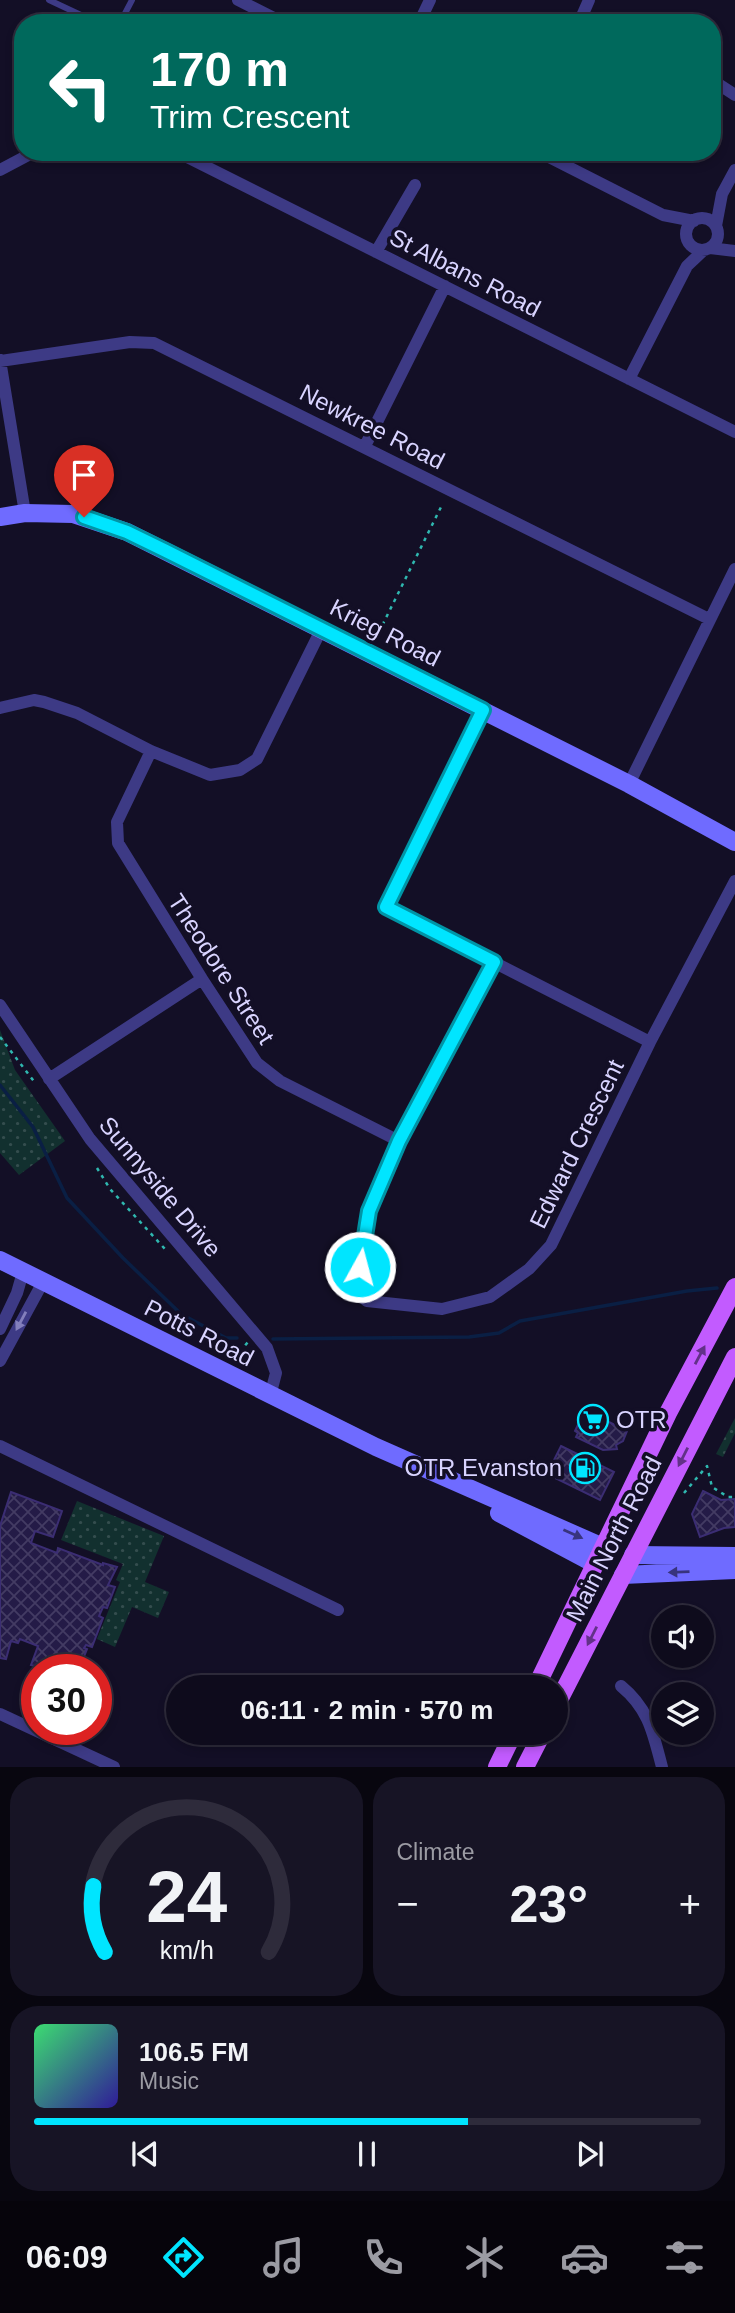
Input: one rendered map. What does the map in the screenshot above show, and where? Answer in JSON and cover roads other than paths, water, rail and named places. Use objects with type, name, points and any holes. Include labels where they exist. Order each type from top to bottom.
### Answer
[{"type":"main road","name":"Main North Road","points":[[542,1675],[668,1413],[734,1294]]},
{"type":"main road","name":"Main North Road","points":[[568,1683],[735,1357]]},
{"type":"main road","points":[[603,1547],[633,1555]]},
{"type":"main road","points":[[595,1564],[623,1575]]},
{"type":"main road","points":[[497,1767],[508,1745]]},
{"type":"main road","points":[[525,1767],[536,1745]]},
{"type":"street","points":[[238,0],[266,14]]},
{"type":"street","points":[[0,170],[17,161]]},
{"type":"street","name":"St Albans Road","points":[[195,161],[735,432]]},
{"type":"street","points":[[557,161],[663,215],[698,249],[735,251]]},
{"type":"street","points":[[687,266],[690,225],[722,194],[735,170]]},
{"type":"street","points":[[376,252],[415,185]]},
{"type":"street","points":[[629,379],[687,266],[715,244],[722,194]]},
{"type":"street","points":[[663,215],[706,219],[735,251]]},
{"type":"street","points":[[365,446],[445,286]]},
{"type":"street","name":"Newkree Road","points":[[0,361],[130,342],[153,343],[709,619]]},
{"type":"street","points":[[0,361],[25,513]]},
{"type":"street","name":"Krieg Road","points":[[0,517],[25,513],[72,514],[127,532],[629,784],[735,842]]},
{"type":"street","points":[[629,784],[735,569]]},
{"type":"street","points":[[0,708],[34,701],[44,702],[77,713],[151,751],[210,775],[240,770],[257,759],[322,628]]},
{"type":"street","points":[[483,710],[386,907],[650,1042]]},
{"type":"street","name":"Theodore Street","points":[[151,751],[117,822],[118,843],[202,979],[264,1070],[280,1081],[399,1141]]},
{"type":"street","name":"Edward Crescent","points":[[494,962],[399,1141],[369,1211],[362,1241],[357,1293],[367,1301],[442,1309],[490,1297],[529,1269],[551,1245],[650,1042],[735,881]]},
{"type":"street","points":[[49,1079],[202,979]]},
{"type":"street","name":"Sunnyside Drive","points":[[0,1004],[90,1139],[267,1348],[276,1374],[270,1396]]},
{"type":"street","name":"Potts Road","points":[[0,1260],[376,1447],[603,1547]]},
{"type":"street","points":[[0,1329],[17,1293],[23,1272]]},
{"type":"street","points":[[0,1361],[43,1282]]},
{"type":"street","points":[[0,1446],[338,1610]]},
{"type":"street","name":"Potts Road","points":[[376,1447],[595,1564]]},
{"type":"street","points":[[633,1555],[735,1556]]},
{"type":"street","points":[[623,1575],[735,1570]]},
{"type":"street","points":[[621,1686],[643,1707],[662,1767]]},
{"type":"street","points":[[0,1714],[114,1767]]},
{"type":"lane","points":[[49,0],[79,14]]},
{"type":"waterway","points":[[0,1085],[33,1127],[67,1198],[123,1258],[181,1314],[226,1338],[237,1338]]},
{"type":"waterway","points":[[273,1339],[469,1337],[499,1333],[520,1321],[717,1288]]},
{"type":"place","name":"OTR","points":[[593,1420]]},
{"type":"place","name":"OTR Evanston","points":[[585,1468]]}]
